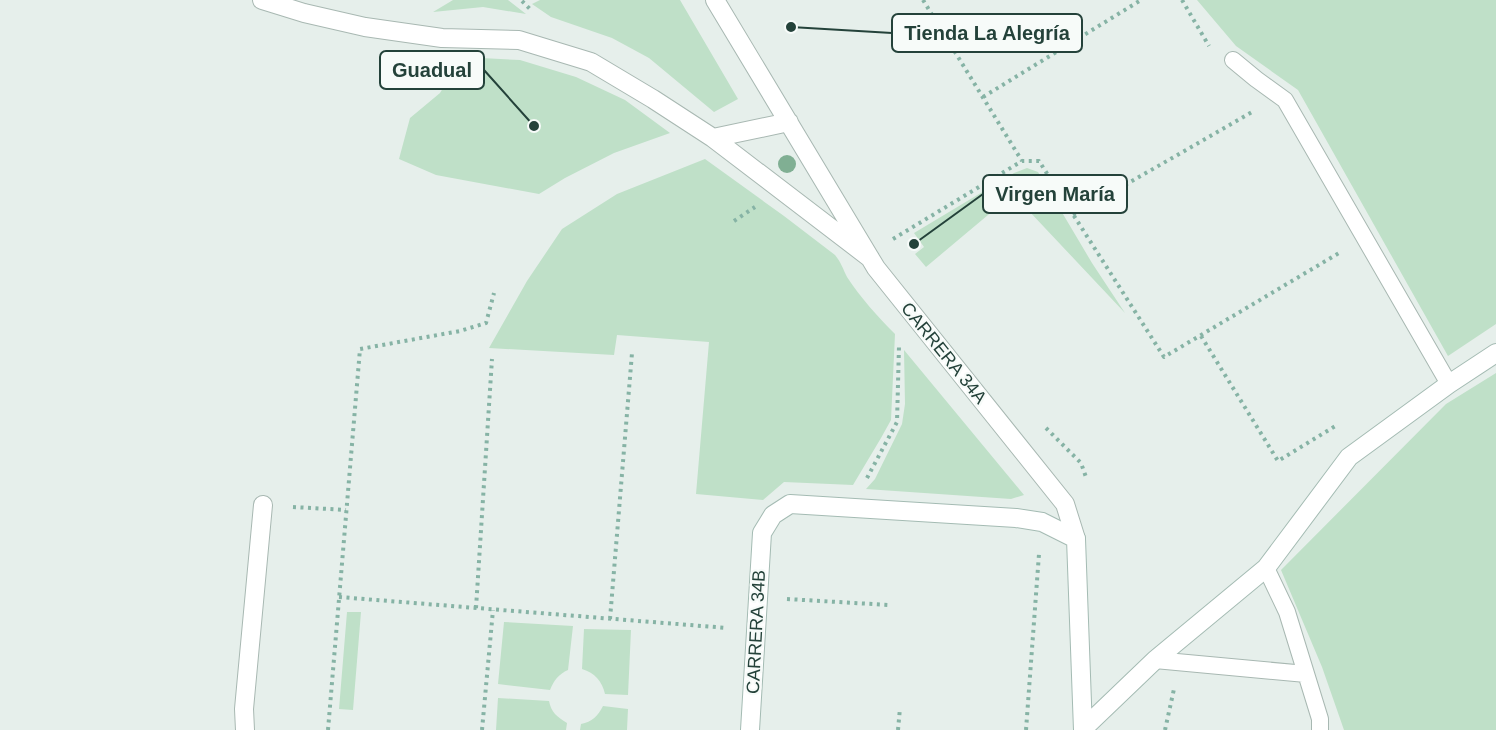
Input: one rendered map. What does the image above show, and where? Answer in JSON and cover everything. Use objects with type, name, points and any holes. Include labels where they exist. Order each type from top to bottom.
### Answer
[{"type":"street","points":[[262,0],[304,13],[364,27],[442,38],[519,40],[591,62],[713,138],[870,258]]},
{"type":"street","name":"CARRERA 34A","points":[[716,0],[876,268],[1065,504],[1076,539],[1083,729]]},
{"type":"street","points":[[713,138],[789,122]]},
{"type":"street","points":[[1083,729],[1155,660],[1266,568],[1349,457],[1449,384],[1496,353]]},
{"type":"street","name":"CARRERA 34B","points":[[750,730],[762,533],[773,515],[790,504],[846,508]]},
{"type":"street","points":[[245,730],[244,709],[263,505]]},
{"type":"street","points":[[846,508],[1016,518],[1042,522],[1076,539]]},
{"type":"lane","points":[[1233,60],[1285,100],[1449,384]]},
{"type":"lane","points":[[1266,568],[1287,612],[1320,719],[1320,730]]},
{"type":"lane","points":[[1155,660],[1306,674]]},
{"type":"path","points":[[923,0],[1022,161]]},
{"type":"path","points":[[983,97],[1141,0]]},
{"type":"path","points":[[1073,215],[1255,110]]},
{"type":"path","points":[[893,239],[1022,161],[1039,161],[1164,357],[1347,249]]},
{"type":"path","points":[[328,730],[360,349],[460,331],[486,323],[494,293]]},
{"type":"path","points":[[846,508],[875,465],[897,422],[898,359],[903,304]]},
{"type":"path","points":[[1201,336],[1278,461]]},
{"type":"path","points":[[610,619],[632,353]]},
{"type":"path","points":[[476,608],[492,359]]},
{"type":"path","points":[[1042,423],[1081,463],[1088,484]]},
{"type":"path","points":[[263,505],[346,510]]},
{"type":"path","points":[[1026,730],[1042,522]]},
{"type":"path","points":[[339,597],[756,631]]},
{"type":"path","points":[[758,598],[889,605]]},
{"type":"path","points":[[482,730],[493,610]]},
{"type":"path","points":[[1164,730],[1180,662]]},
{"type":"path","points":[[898,730],[900,708]]},
{"type":"green space","points":[[453,0],[508,0],[526,14],[483,7],[433,12]]},
{"type":"green space","points":[[540,0],[680,0],[738,99],[714,112],[649,58],[612,38],[551,17],[532,4]]},
{"type":"green space","points":[[1197,0],[1496,0],[1496,324],[1448,356],[1298,90],[1236,46]]},
{"type":"green space","points":[[462,57],[520,60],[576,77],[625,100],[670,133],[614,153],[539,194],[436,175],[399,159],[410,118],[440,93]]},
{"type":"green space","points":[[705,159],[835,255],[858,292],[895,334],[891,420],[853,485],[784,482],[763,500],[696,494],[709,342],[617,335],[614,355],[489,348],[527,281],[562,229],[617,194]]},
{"type":"green space","points":[[1027,168],[1038,172],[1092,263],[1125,313],[1013,194],[926,267],[915,254],[924,247],[914,233],[1014,173]]},
{"type":"green space","points":[[904,350],[1024,495],[1011,499],[866,489],[875,479],[902,424],[905,404]]},
{"type":"green space","points":[[1496,373],[1496,730],[1344,730],[1322,667],[1281,570],[1446,404]]},
{"type":"green space","points":[[347,612],[361,612],[353,710],[339,709]]},
{"type":"green space","points":[[504,622],[573,626],[568,670],[557,678],[550,690],[498,684]]},
{"type":"green space","points":[[584,629],[631,630],[628,695],[605,694],[597,678],[582,669]]},
{"type":"green space","points":[[498,698],[549,701],[555,714],[567,723],[566,730],[496,730]]},
{"type":"green space","points":[[603,706],[628,709],[627,730],[580,730],[581,724],[594,718]]},
{"type":"place","name":"Tienda La Alegría","points":[[791,27]]},
{"type":"place","name":"Guadual","points":[[534,126]]},
{"type":"place","name":"Virgen María","points":[[914,244]]}]
